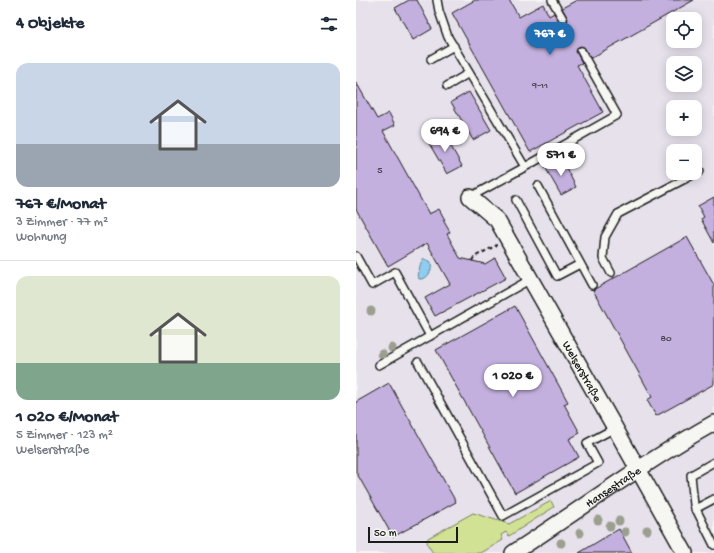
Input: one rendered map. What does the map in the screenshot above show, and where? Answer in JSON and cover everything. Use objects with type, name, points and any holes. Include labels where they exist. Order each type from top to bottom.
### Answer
[{"type":"street","name":"Welserstraße","points":[[470,197],[497,220],[685,553]]},
{"type":"street","name":"Hansestraße","points":[[513,553],[638,469],[714,423]]},
{"type":"lane","points":[[437,0],[441,18],[448,37],[525,167]]},
{"type":"lane","points":[[552,0],[563,19]]},
{"type":"lane","points":[[431,59],[454,46]]},
{"type":"lane","points":[[470,197],[617,115],[581,51]]},
{"type":"lane","points":[[447,86],[469,73]]},
{"type":"lane","points":[[611,273],[603,258],[605,237],[618,214],[683,180]]},
{"type":"lane","points":[[538,186],[592,285]]},
{"type":"lane","points":[[516,200],[557,276],[580,264]]},
{"type":"lane","points":[[356,256],[372,285],[395,272],[430,336]]},
{"type":"lane","points":[[379,365],[531,279]]},
{"type":"lane","points":[[418,362],[503,516],[598,463],[587,443],[615,428]]},
{"type":"lane","points":[[714,462],[691,475],[695,509],[714,545]]},
{"type":"lane","points":[[695,509],[714,499]]},
{"type":"path","points":[[472,261],[474,257],[508,239]]},
{"type":"shaded area","points":[[356,0],[714,0],[714,553],[356,553]]},
{"type":"green space","points":[[551,501],[554,507],[509,536],[506,532],[501,535],[503,540],[481,553],[433,553],[427,544],[428,538],[473,513],[509,524]]},
{"type":"water","points":[[424,259],[431,262],[431,268],[429,274],[425,278],[419,279],[419,270]]},
{"type":"building","points":[[409,0],[417,0],[432,29],[413,40],[395,8]]},
{"type":"building","points":[[475,0],[509,0],[519,17],[543,4],[549,16],[554,13],[559,22],[563,24],[567,22],[568,19],[562,8],[577,0],[694,0],[673,12],[666,12],[666,16],[591,58],[584,47],[578,47],[576,51],[582,63],[577,65],[603,112],[530,152],[452,13]]},
{"type":"building","points":[[356,82],[377,119],[389,113],[395,125],[383,131],[429,214],[439,209],[450,232],[447,234],[460,258],[485,264],[495,258],[506,278],[435,316],[425,298],[450,284],[427,243],[388,266],[356,209]]},
{"type":"building","points":[[469,92],[491,130],[473,140],[451,102]]},
{"type":"building","points":[[443,132],[462,166],[447,174],[427,140]]},
{"type":"building","points":[[561,158],[576,187],[561,195],[545,167]]},
{"type":"building","points":[[714,197],[714,243],[701,219],[704,217],[698,206]]},
{"type":"building","points":[[687,237],[714,285],[714,384],[656,416],[647,400],[652,397],[593,290]]},
{"type":"building","points":[[515,306],[568,402],[564,404],[580,433],[569,439],[579,457],[515,493],[436,350]]},
{"type":"building","points":[[389,383],[456,502],[393,537],[356,472],[356,402]]},
{"type":"building","points":[[619,529],[632,553],[579,553],[607,536]]}]
